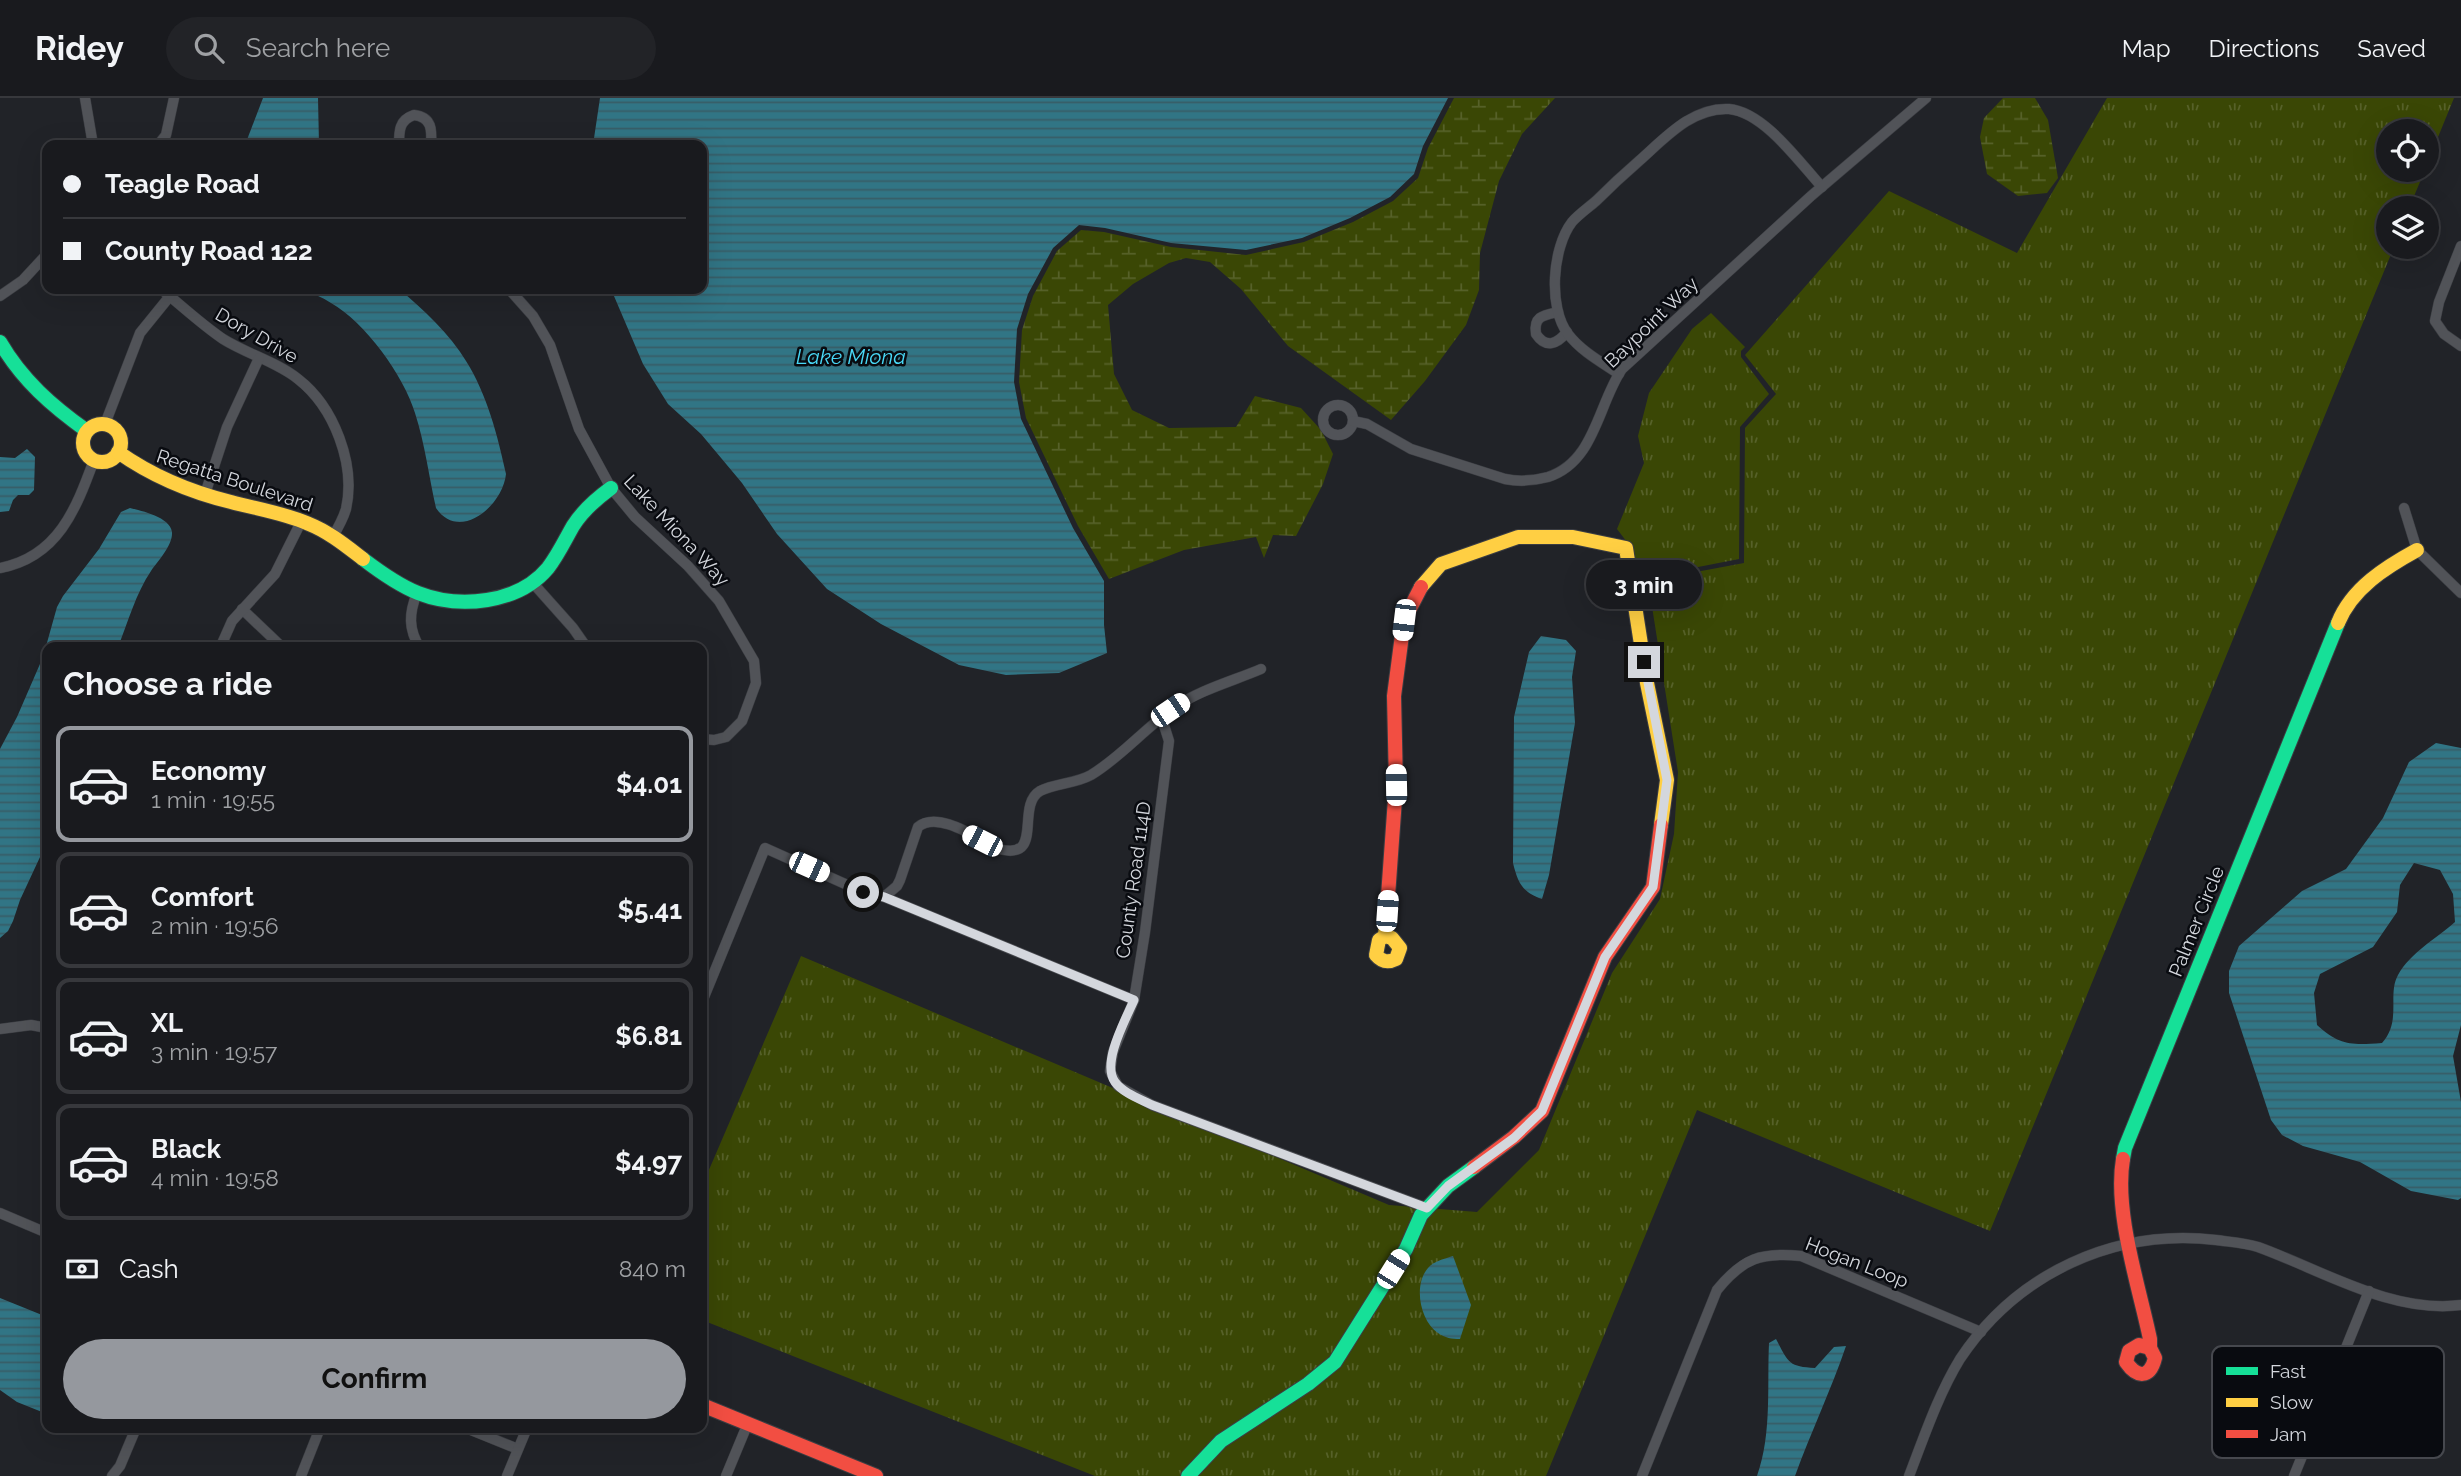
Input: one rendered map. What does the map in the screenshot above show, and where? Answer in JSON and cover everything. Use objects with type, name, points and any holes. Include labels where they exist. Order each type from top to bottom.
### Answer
[{"type":"street","points":[[85,98],[92,140]]},
{"type":"street","points":[[162,140],[166,135],[174,98]]},
{"type":"street","name":"Baypoint Way","points":[[1353,421],[1367,424],[1411,449],[1517,481],[1556,474],[1574,462],[1587,445],[1611,385],[1619,373],[1822,187],[1926,98]]},
{"type":"street","points":[[1619,373],[1581,347],[1567,332],[1558,312],[1555,286],[1558,253],[1571,223],[1682,124],[1699,114],[1731,109],[1768,127],[1822,187]]},
{"type":"street","points":[[399,140],[400,126],[408,117],[414,115],[426,119],[430,124],[431,140]]},
{"type":"street","points":[[2461,246],[2438,302],[2435,321],[2444,334],[2461,346]]},
{"type":"street","points":[[0,296],[23,280],[42,259]]},
{"type":"street","name":"Dory Drive","points":[[167,294],[205,326],[299,379],[317,398],[332,422],[345,457],[348,492],[341,522],[332,538]]},
{"type":"street","name":"Lake Miona Way","points":[[513,294],[533,316],[550,345],[575,421],[611,488],[635,517],[688,566],[719,601],[754,661],[756,683],[742,721],[726,737],[707,739]]},
{"type":"street","points":[[105,424],[132,348],[140,333],[170,296]]},
{"type":"street","points":[[1558,312],[1540,317],[1536,322],[1536,334],[1541,341],[1551,344],[1567,332]]},
{"type":"street","points":[[0,342],[26,382],[50,405],[87,431]]},
{"type":"street","points":[[205,494],[227,427],[259,358]]},
{"type":"street","points":[[105,424],[119,435],[120,447],[110,460],[94,460],[83,447],[87,431],[95,425],[105,424]]},
{"type":"street","name":"Regatta Boulevard","points":[[118,452],[145,471],[205,494],[281,512],[302,520],[417,593],[453,602],[496,599],[532,582],[559,555],[580,516],[594,500],[611,488]]},
{"type":"street","points":[[0,568],[31,557],[48,544],[67,523],[94,460]]},
{"type":"street","points":[[2404,508],[2417,550],[2461,593]]},
{"type":"street","points":[[223,642],[232,621],[275,573],[302,520]]},
{"type":"street","points":[[1188,1476],[1221,1441],[1308,1384],[1335,1362],[1406,1249],[1421,1215],[1448,1186],[1514,1138],[1542,1111],[1605,957],[1653,887],[1667,780],[1647,683],[1626,548],[1573,537],[1518,537],[1441,564],[1421,586],[1404,620],[1394,696],[1396,785],[1385,936]]},
{"type":"street","name":"Palmer Circle","points":[[2150,1348],[2122,1209],[2120,1178],[2125,1148],[2342,612],[2360,589],[2382,569],[2417,550]]},
{"type":"street","points":[[532,582],[583,642]]},
{"type":"street","points":[[417,593],[410,619],[417,642]]},
{"type":"street","points":[[242,609],[277,642]]},
{"type":"street","points":[[884,897],[900,880],[918,827],[923,823],[940,821],[999,849],[1009,852],[1018,850],[1026,840],[1028,811],[1033,797],[1041,791],[1094,773],[1182,702],[1261,669]]},
{"type":"street","name":"County Road 114D","points":[[1162,719],[1169,740],[1159,826],[1134,1000],[1113,1052],[1110,1071],[1114,1081],[1127,1092],[1152,1105],[1427,1208]]},
{"type":"street","points":[[707,990],[765,848],[874,896],[884,897],[1134,1000]]},
{"type":"street","points":[[0,1029],[31,1025],[42,1027]]},
{"type":"street","points":[[0,1213],[42,1231]]},
{"type":"street","points":[[1909,1476],[1948,1379],[1982,1332],[2026,1289],[2037,1282],[2072,1261],[2130,1243],[2165,1237],[2195,1237],[2255,1246],[2397,1301],[2425,1306],[2461,1305]]},
{"type":"street","name":"Hogan Loop","points":[[1642,1476],[1717,1290],[1733,1270],[1752,1259],[1775,1254],[1801,1256],[1982,1332]]},
{"type":"street","points":[[2347,1346],[2369,1291]]},
{"type":"street","points":[[707,1407],[876,1476]]},
{"type":"street","points":[[726,1476],[748,1423]]},
{"type":"street","points":[[112,1476],[120,1466],[134,1433]]},
{"type":"street","points":[[301,1476],[318,1433]]},
{"type":"street","points":[[478,1433],[518,1449]]},
{"type":"street","points":[[507,1476],[525,1433]]},
{"type":"street","points":[[2294,1476],[2301,1458]]},
{"type":"green space","points":[[1454,98],[1555,98],[1522,134],[1499,181],[1480,253],[1479,290],[1466,325],[1425,381],[1391,420],[1288,346],[1241,289],[1210,262],[1186,258],[1169,263],[1133,284],[1108,305],[1114,374],[1132,410],[1169,428],[1236,427],[1255,396],[1301,408],[1321,430],[1333,454],[1323,484],[1296,536],[1273,535],[1264,558],[1256,537],[1184,550],[1109,579],[1078,526],[1026,418],[1019,382],[1022,330],[1033,296],[1057,251],[1081,230],[1104,232],[1171,247],[1246,255],[1304,242],[1353,222],[1393,201],[1418,178],[1428,148]]},
{"type":"green space","points":[[2003,98],[2035,98],[2048,120],[2058,178],[2047,193],[2018,196],[1987,174],[1980,137],[1984,118]]},
{"type":"green space","points":[[2107,98],[2454,98],[2439,135],[2439,119],[2376,119],[2376,182],[2420,182],[2414,196],[2376,196],[2376,259],[2389,259],[1990,1231],[1697,1110],[1546,1476],[1095,1476],[707,1322],[707,1174],[801,956],[1389,1205],[1477,1212],[1539,1150],[1612,973],[1660,899],[1674,834],[1678,772],[1648,581],[1744,563],[1745,428],[1776,394],[1745,355],[1889,191],[2017,253]]},
{"type":"green space","points":[[1711,313],[1745,347],[1741,351],[1741,357],[1769,394],[1740,427],[1739,559],[1647,577],[1644,581],[1636,582],[1630,546],[1617,529],[1644,463],[1638,436],[1649,393],[1692,329]]},
{"type":"water","points":[[263,98],[318,98],[319,140],[247,140]]},
{"type":"water","name":"Lake Miona","points":[[600,98],[1448,98],[1423,146],[1414,174],[1390,197],[1350,218],[1302,238],[1246,250],[1171,243],[1079,225],[1053,248],[1028,294],[1017,329],[1014,382],[1021,419],[1073,528],[1104,581],[1107,653],[1059,673],[1006,675],[959,665],[881,624],[827,589],[777,534],[742,483],[701,434],[668,404],[643,364],[613,294],[707,294],[707,140],[594,140]]},
{"type":"water","points":[[313,294],[405,294],[427,313],[460,351],[486,402],[506,474],[497,497],[479,516],[457,522],[446,518],[436,508],[415,413],[402,383],[370,336],[344,312]]},
{"type":"water","points":[[27,449],[35,457],[34,490],[29,495],[18,495],[9,511],[0,512],[0,457],[15,458]]},
{"type":"water","points":[[130,508],[155,516],[166,522],[172,537],[165,553],[141,589],[120,642],[47,642],[57,607],[63,596],[99,549],[121,512]]},
{"type":"water","points":[[1541,636],[1566,640],[1576,651],[1572,677],[1575,723],[1549,875],[1542,899],[1522,886],[1513,863],[1514,717],[1529,652]]},
{"type":"water","points":[[42,659],[42,853],[13,921],[8,931],[0,938],[0,749]]},
{"type":"water","points":[[2436,743],[2461,748],[2461,1025],[2453,1056],[2461,1102],[2461,1198],[2458,1200],[2411,1191],[2360,1162],[2303,1146],[2282,1135],[2271,1120],[2229,993],[2229,971],[2239,946],[2302,891],[2346,869],[2383,818],[2409,762]],"holes":[[[2414,863],[2440,870],[2453,894],[2455,922],[2417,953],[2398,975],[2388,1035],[2382,1043],[2372,1044],[2347,1043],[2333,1037],[2317,1025],[2314,993],[2320,974],[2373,947],[2397,912],[2400,885]]]},
{"type":"water","points":[[1453,1256],[1471,1305],[1460,1339],[1443,1336],[1432,1327],[1423,1312],[1420,1293],[1423,1275],[1428,1268]]},
{"type":"water","points":[[0,1298],[42,1315],[42,1412],[17,1402],[0,1390]]},
{"type":"water","points":[[1776,1339],[1790,1362],[1815,1368],[1834,1347],[1846,1346],[1795,1476],[1757,1476],[1767,1427],[1769,1343]]},
{"type":"traffic: fast","points":[[0,342],[18,368],[39,391],[87,431]]},
{"type":"traffic: fast","points":[[363,559],[403,586],[434,598],[469,602],[504,596],[521,589],[548,568],[581,515],[611,488]]},
{"type":"traffic: fast","points":[[2123,1159],[2125,1148],[2338,623]]},
{"type":"traffic: fast","points":[[1188,1476],[1221,1441],[1308,1384],[1335,1362],[1406,1249],[1421,1215],[1448,1186],[1474,1167]]},
{"type":"traffic: slow","points":[[102,424],[115,430],[121,443],[115,456],[102,462],[89,456],[83,443],[89,430],[102,424]]},
{"type":"traffic: slow","points":[[118,452],[144,469],[186,488],[309,524],[330,535],[363,559]]},
{"type":"traffic: slow","points":[[1421,587],[1441,564],[1518,537],[1573,537],[1626,548],[1647,683],[1667,780],[1661,825]]},
{"type":"traffic: slow","points":[[2338,623],[2361,589],[2382,571],[2417,550]]},
{"type":"traffic: slow","points":[[1385,936],[1392,938],[1400,948],[1396,959],[1383,960],[1376,955],[1379,940],[1385,936],[1387,910]]},
{"type":"traffic: jam","points":[[1387,910],[1396,785],[1394,696],[1404,620],[1421,587]]},
{"type":"traffic: jam","points":[[1474,1167],[1514,1137],[1542,1111],[1605,957],[1653,887],[1661,825]]},
{"type":"traffic: jam","points":[[2123,1159],[2121,1180],[2125,1225],[2150,1348],[2155,1358],[2147,1373],[2134,1371],[2126,1362],[2129,1351],[2139,1345],[2150,1348]]},
{"type":"traffic: jam","points":[[707,1407],[876,1476]]},
{"type":"route","points":[[863,892],[884,897],[1134,1000],[1113,1052],[1110,1071],[1118,1086],[1127,1092],[1152,1105],[1427,1208],[1448,1186],[1514,1138],[1542,1111],[1605,957],[1653,887],[1667,780],[1644,662]]}]
